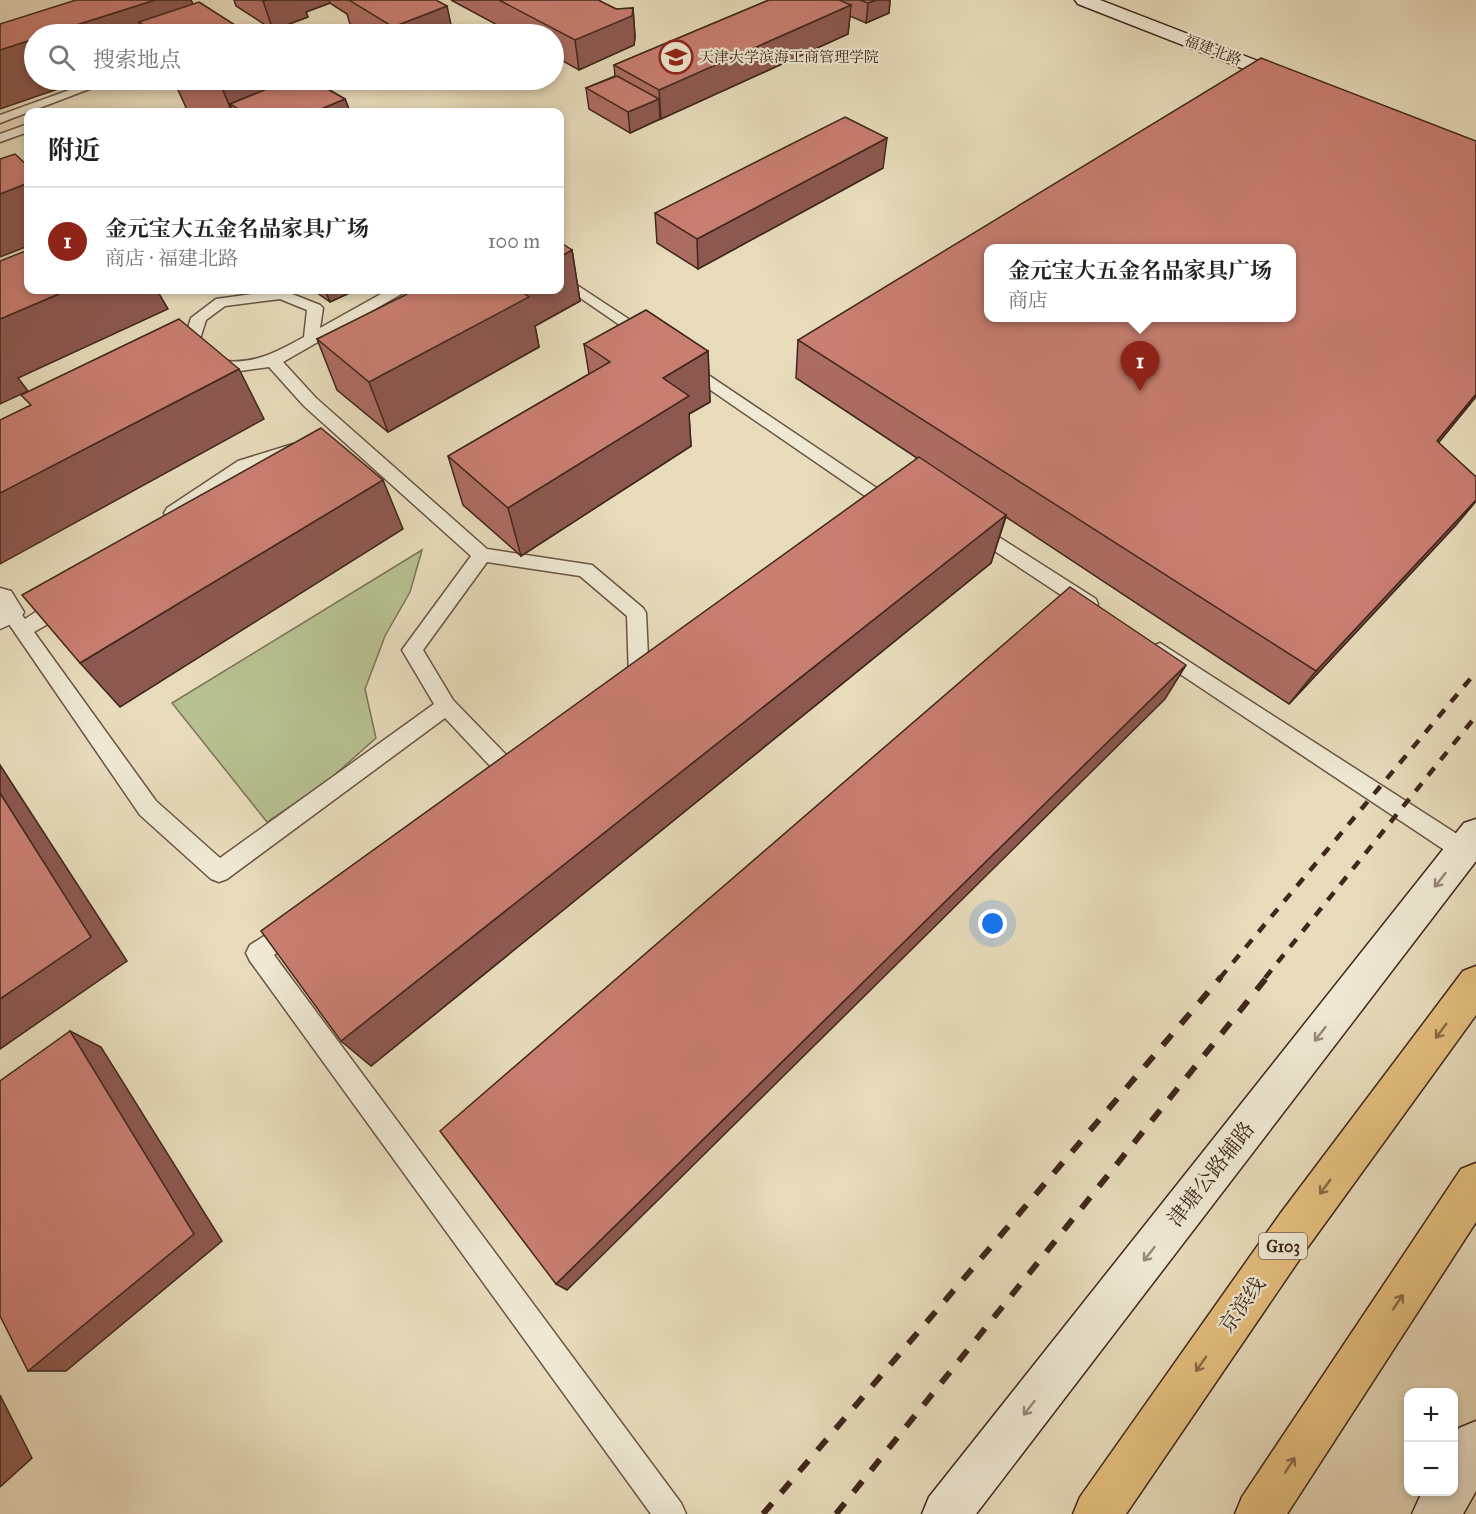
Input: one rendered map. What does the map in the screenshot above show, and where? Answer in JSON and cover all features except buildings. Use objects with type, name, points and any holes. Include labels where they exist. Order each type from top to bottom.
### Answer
[{"type":"highway","name":"京滨线","points":[[1097,1514],[1295,1229],[1476,984]]},
{"type":"highway","points":[[1259,1514],[1476,1184]]},
{"type":"main road","name":"福建北路","points":[[1084,0],[1312,89]]},
{"type":"main road","name":"津塘公路辅路","points":[[946,1514],[1470,842]]},
{"type":"main road","points":[[1458,1476],[1476,1445]]},
{"type":"main road","points":[[1436,1514],[1446,1496]]},
{"type":"lane","points":[[30,108],[80,90]]},
{"type":"lane","points":[[0,119],[24,110]]},
{"type":"lane","points":[[0,138],[24,129]]},
{"type":"lane","points":[[564,281],[670,354],[894,497],[868,516]]},
{"type":"lane","points":[[211,294],[221,302]]},
{"type":"lane","points":[[311,339],[315,308],[282,294],[221,302],[199,318],[182,360],[226,368],[273,362],[391,294]]},
{"type":"lane","points":[[273,362],[310,402],[482,555],[585,570],[636,612],[639,678]]},
{"type":"lane","points":[[160,522],[244,465],[345,433]]},
{"type":"lane","points":[[958,518],[1104,614]]},
{"type":"lane","points":[[479,792],[517,764],[446,706],[412,650],[482,555]]},
{"type":"lane","points":[[80,592],[63,608],[8,614],[148,808],[219,872],[446,706]]},
{"type":"lane","points":[[1142,639],[1470,842]]},
{"type":"lane","points":[[621,691],[658,664]]},
{"type":"lane","points":[[306,918],[258,953],[670,1514]]},
{"type":"green space","points":[[422,550],[410,592],[385,636],[365,689],[376,738],[330,779],[267,822],[172,703]]},
{"type":"railway","points":[[1220,978],[1476,672]]},
{"type":"railway","points":[[1265,978],[1476,716]]},
{"type":"railway","points":[[763,1514],[1221,977]]},
{"type":"railway","points":[[836,1514],[1267,977]]},
{"type":"place","name":"天津大学滨海工商管理学院","points":[[676,57]]},
{"type":"place","name":"金元宝大五金名品家具广场","points":[[1140,391]]}]
